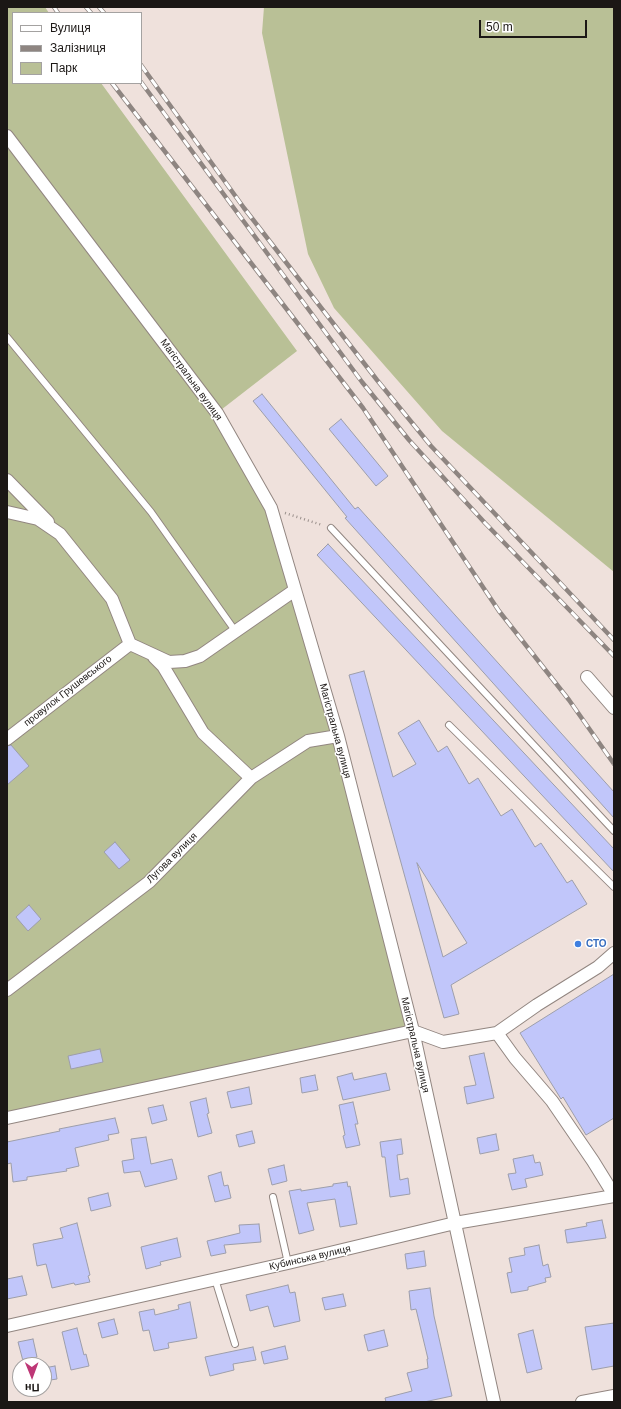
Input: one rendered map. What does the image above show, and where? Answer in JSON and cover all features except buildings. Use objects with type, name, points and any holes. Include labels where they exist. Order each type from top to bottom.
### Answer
[{"type":"street","name":"Магістральна вулиця","points":[[7,136],[217,413],[271,508],[338,736],[413,1031],[494,1402]]},
{"type":"street","points":[[7,480],[60,534],[112,599],[130,644],[170,662],[200,656],[295,590]]},
{"type":"street","points":[[7,512],[38,519],[60,534]]},
{"type":"street","name":"провулок Грушевського","points":[[7,739],[130,644]]},
{"type":"street","points":[[151,654],[163,666],[203,733],[251,778]]},
{"type":"street","points":[[587,677],[614,708]]},
{"type":"street","name":"Лугова вулиця","points":[[7,990],[149,882],[251,778],[308,741],[338,736]]},
{"type":"street","points":[[7,1118],[413,1031],[443,1042],[497,1033],[537,1005],[598,967],[614,953]]},
{"type":"street","points":[[497,1033],[515,1058],[552,1101],[593,1160],[614,1196]]},
{"type":"street","name":"Кубинська вулиця","points":[[7,1326],[288,1263],[455,1223],[614,1196]]},
{"type":"street","points":[[582,1402],[614,1396]]},
{"type":"lane","points":[[7,337],[151,512],[236,632]]},
{"type":"lane","points":[[332,528],[614,831]]},
{"type":"lane","points":[[449,725],[614,887]]},
{"type":"lane","points":[[273,1197],[288,1263]]},
{"type":"lane","points":[[214,1279],[235,1344]]},
{"type":"path","points":[[271,508],[332,528]]},
{"type":"green space","points":[[7,7],[45,7],[48,12],[12,12],[12,84],[102,84],[297,351],[217,413],[271,508],[413,1031],[7,1118]]},
{"type":"green space","points":[[264,7],[614,7],[614,572],[442,431],[334,308],[308,254],[262,33]]},
{"type":"railway","points":[[54,7],[57,12]]},
{"type":"railway","points":[[86,7],[90,12]]},
{"type":"railway","points":[[99,7],[103,12]]},
{"type":"railway","points":[[142,66],[244,208],[377,380],[431,446],[614,640]]},
{"type":"railway","points":[[142,83],[362,382],[409,440],[485,523],[614,656]]},
{"type":"railway","points":[[113,84],[363,408],[499,611],[569,700],[614,764]]},
{"type":"place","name":"СТО","points":[[578,944]]}]
